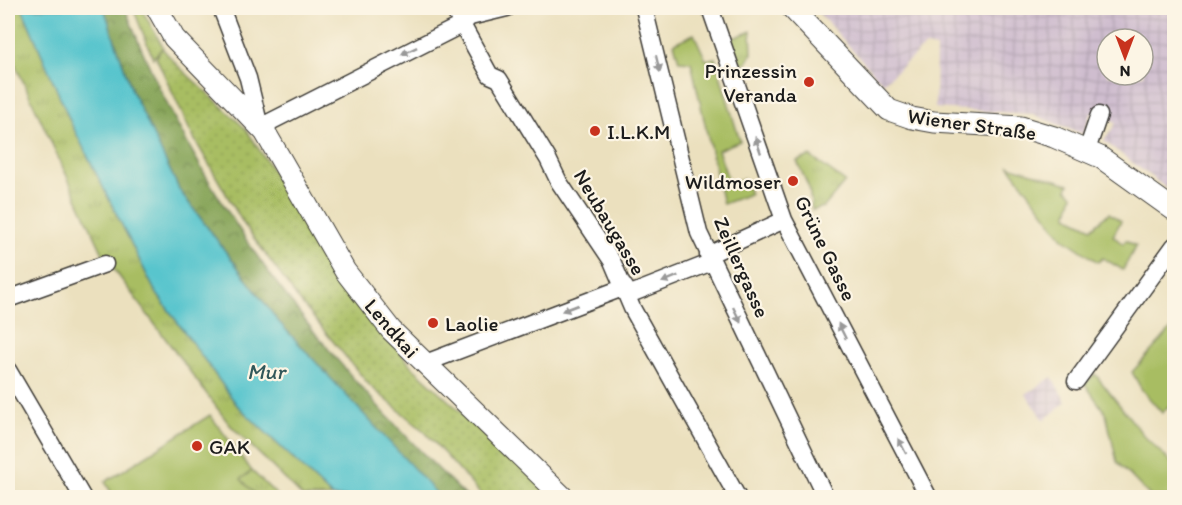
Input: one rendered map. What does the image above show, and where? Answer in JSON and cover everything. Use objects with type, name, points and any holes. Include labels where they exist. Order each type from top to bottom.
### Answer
[{"type":"main road","name":"Lendkai","points":[[157,8],[174,38],[260,127],[345,271],[391,330],[423,364],[564,498]]},
{"type":"main road","name":"Wiener Straße","points":[[792,8],[889,110],[912,118],[934,122],[1021,127],[1087,150],[1174,210]]},
{"type":"street","name":"Lendkai","points":[[221,8],[248,78],[260,127]]},
{"type":"street","name":"Neubaugasse","points":[[453,8],[490,75],[499,79],[627,291],[632,308],[738,498]]},
{"type":"street","points":[[260,127],[461,25],[471,17],[507,8]]},
{"type":"street","name":"Zeillergasse","points":[[644,8],[699,233],[826,498]]},
{"type":"street","name":"Grüne Gasse","points":[[710,8],[784,220],[929,498]]},
{"type":"street","points":[[1087,150],[1100,115]]},
{"type":"street","points":[[423,364],[710,259],[784,220]]},
{"type":"street","points":[[1076,381],[1174,246]]},
{"type":"street","points":[[8,299],[105,264]]},
{"type":"street","points":[[8,370],[83,498]]},
{"type":"shaded area","points":[[814,8],[1174,8],[1174,180],[1166,188],[1104,141],[1116,123],[1107,117],[1091,113],[1083,134],[1031,114],[935,108],[936,48],[925,46],[883,83]]},
{"type":"shaded area","points":[[1052,377],[1066,402],[1044,420],[1026,394]]},
{"type":"green space","points":[[8,8],[22,8],[71,123],[155,291],[237,405],[333,497],[303,497],[229,424],[104,256],[8,49]]},
{"type":"green space","points":[[104,8],[125,8],[155,79],[189,146],[227,210],[268,272],[313,331],[362,388],[467,497],[440,497],[432,490],[278,321],[180,191],[132,91]]},
{"type":"green space","points":[[133,8],[141,8],[163,47],[153,58]]},
{"type":"green space","points":[[751,31],[752,54],[746,64],[739,61],[731,39]]},
{"type":"green space","points":[[694,34],[706,60],[715,58],[740,141],[718,150],[729,182],[744,179],[750,194],[723,204],[691,62],[679,61],[674,43]]},
{"type":"green space","points":[[162,48],[177,65],[246,129],[337,272],[412,367],[553,497],[483,497],[425,432],[370,386],[298,299],[243,223],[192,135],[156,57]]},
{"type":"green space","points":[[810,156],[845,182],[824,207],[812,210],[809,188],[797,161]]},
{"type":"green space","points":[[1009,166],[1069,184],[1067,189],[1073,195],[1067,216],[1092,228],[1109,213],[1121,221],[1113,236],[1123,244],[1126,240],[1136,246],[1123,270],[1103,258],[1098,262],[1063,238]]},
{"type":"green space","points":[[1174,326],[1174,401],[1162,413],[1142,390],[1132,372]]},
{"type":"green space","points":[[1095,374],[1144,436],[1174,465],[1174,497],[1151,497],[1117,462],[1106,414],[1085,384]]},
{"type":"green space","name":"GAK","points":[[210,415],[252,471],[241,479],[258,497],[114,497],[105,482]]},
{"type":"green space","points":[[252,471],[279,497],[258,497],[241,479]]},
{"type":"water","name":"Mur","points":[[22,8],[104,8],[132,91],[180,191],[278,321],[440,497],[333,497],[237,405],[155,291],[71,123]]},
{"type":"place","name":"Prinzessin Veranda","points":[[809,82]]},
{"type":"place","name":"I.L.K.M","points":[[595,131]]},
{"type":"place","name":"Wildmoser","points":[[793,181]]},
{"type":"place","name":"Laolie","points":[[433,323]]},
{"type":"place","name":"GAK","points":[[197,446]]}]
